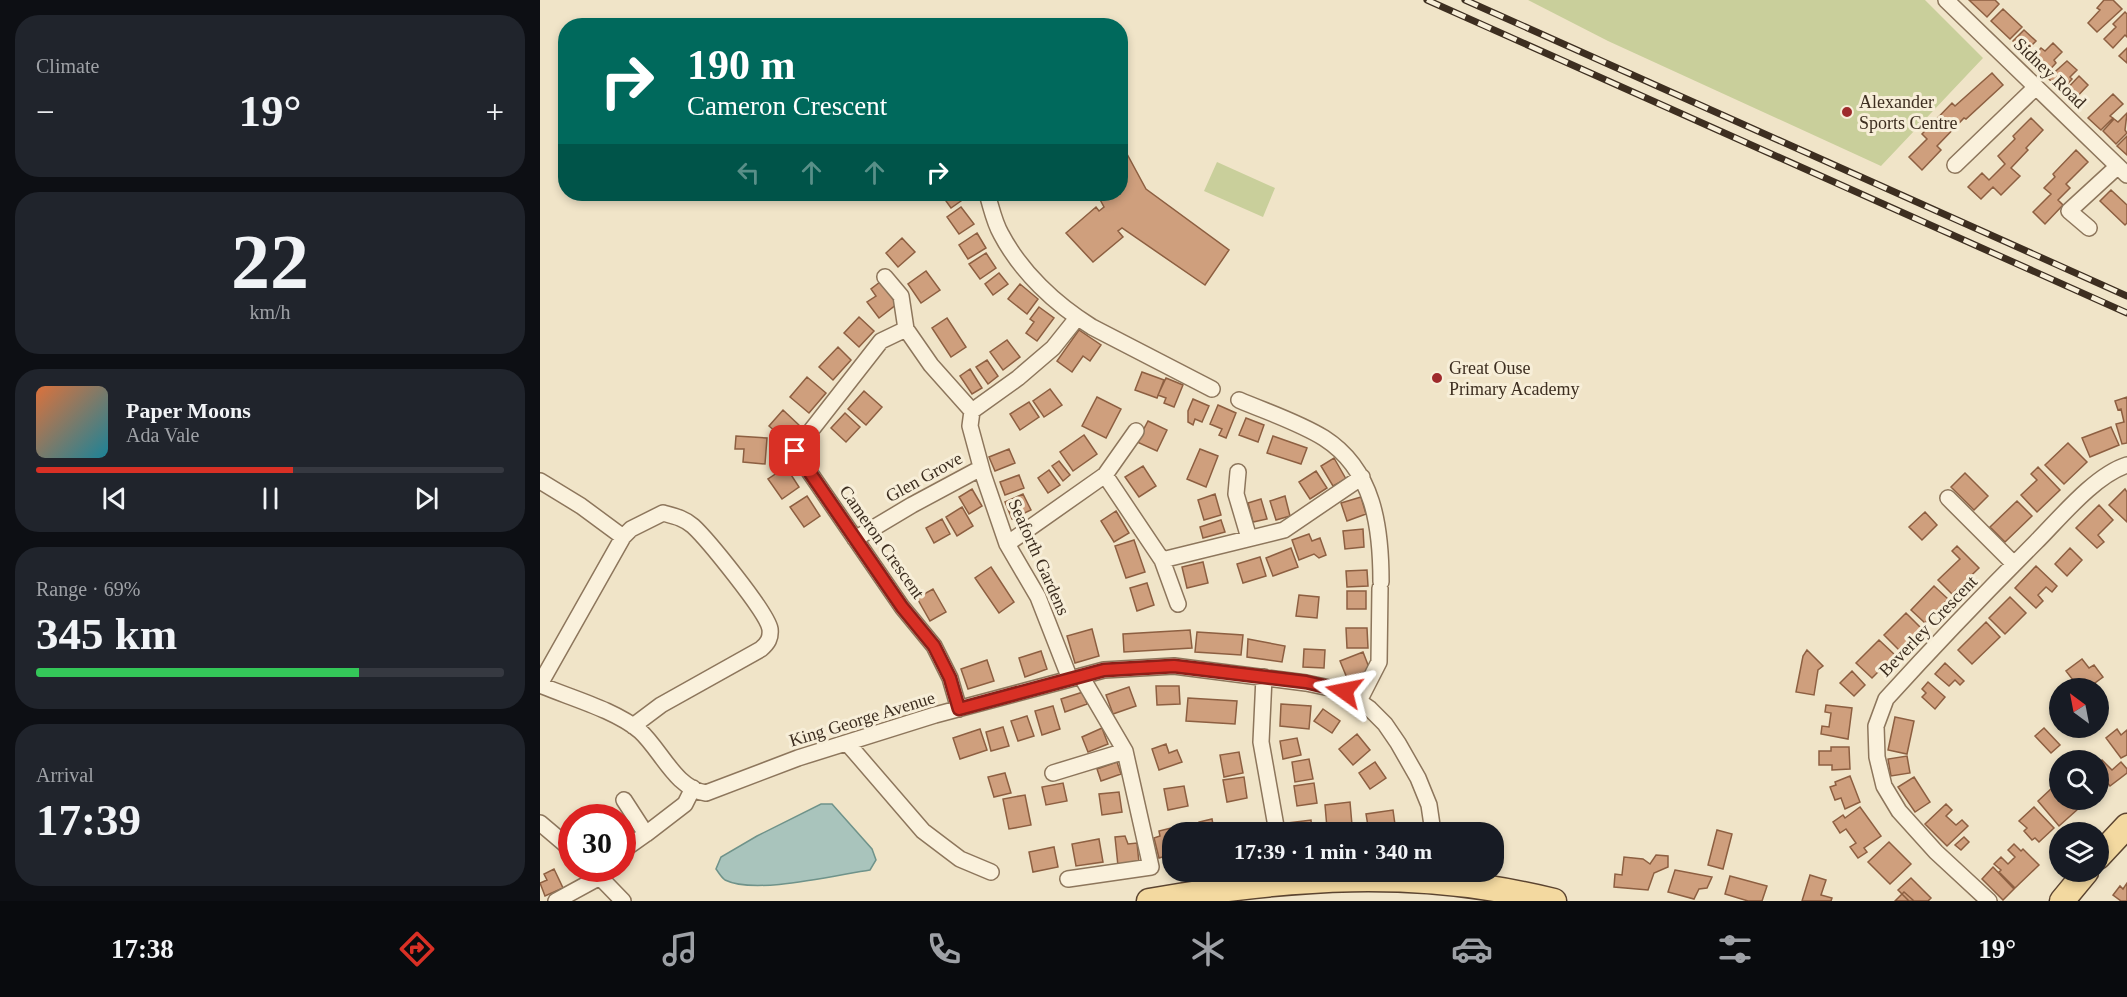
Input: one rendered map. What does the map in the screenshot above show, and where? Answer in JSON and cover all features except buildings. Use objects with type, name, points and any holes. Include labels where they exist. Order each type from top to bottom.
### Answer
[{"type":"main road","points":[[2109,845],[2127,826]]},
{"type":"main road","points":[[1149,901],[1217,889],[1251,894],[1295,882]]},
{"type":"main road","points":[[1460,882],[1554,901]]},
{"type":"main road","points":[[2062,901],[2078,882]]},
{"type":"street","name":"Sidney Road","points":[[1946,0],[2123,170]]},
{"type":"street","points":[[1955,165],[2036,87]]},
{"type":"street","points":[[2089,228],[2070,211],[2123,170]]},
{"type":"street","points":[[989,201],[1000,232],[1023,267],[1039,286],[1077,318],[1212,389]]},
{"type":"street","points":[[885,278],[901,296],[906,329],[931,365],[972,411],[1018,378],[1053,348],[1077,318]]},
{"type":"street","name":"Cameron Crescent","points":[[906,329],[881,341],[795,451],[902,607],[934,646],[950,678],[959,709]]},
{"type":"street","points":[[1239,400],[1324,438],[1341,452],[1362,477],[1378,530],[1381,549],[1379,662],[1359,701]]},
{"type":"street","name":"Seaforth Gardens","points":[[972,411],[970,426],[981,468],[1007,544],[1038,597],[1075,677],[1125,751],[1151,867],[1068,879]]},
{"type":"street","points":[[1007,544],[1105,475],[1137,431]]},
{"type":"street","name":"Beverley Crescent","points":[[1989,901],[1936,852],[1899,811],[1884,786],[1877,757],[1876,726],[1886,699],[2014,564],[2087,490],[2127,465]]},
{"type":"street","name":"Glen Grove","points":[[855,539],[981,468]]},
{"type":"street","points":[[1238,472],[1236,494],[1249,538]]},
{"type":"street","points":[[1105,475],[1162,560],[1178,604]]},
{"type":"street","points":[[1162,560],[1284,530],[1362,477]]},
{"type":"street","points":[[540,481],[581,506],[623,537]]},
{"type":"street","points":[[1948,498],[2014,564]]},
{"type":"street","points":[[633,726],[661,705],[761,649],[767,643],[770,631],[752,597],[693,526],[679,517],[663,513],[631,529],[623,537],[540,685],[600,709],[633,726],[642,733],[678,776],[693,788],[685,804],[636,841]]},
{"type":"street","name":"King George Avenue","points":[[693,788],[702,792],[711,792],[798,758],[959,709],[1075,677],[1104,670],[1174,666],[1306,682],[1344,691],[1385,724],[1418,778],[1429,805],[1432,822]]},
{"type":"street","points":[[1264,677],[1261,742],[1275,822]]},
{"type":"street","points":[[849,744],[922,831],[960,859],[991,872]]},
{"type":"street","points":[[1053,773],[1125,751]]},
{"type":"street","points":[[624,800],[646,834]]},
{"type":"street","points":[[540,823],[558,838]]},
{"type":"street","points":[[556,901],[590,882]]},
{"type":"street","points":[[602,882],[612,901]]},
{"type":"street","points":[[604,882],[623,901]]},
{"type":"green space","name":"Alexander Sports Centre","points":[[1528,0],[1925,0],[1983,58],[1881,166],[1608,41]]},
{"type":"green space","points":[[1217,162],[1275,188],[1263,217],[1204,191]]},
{"type":"water","points":[[821,804],[832,804],[872,849],[876,860],[870,870],[775,885],[756,885],[738,884],[725,880],[716,869],[721,857]]},
{"type":"railway","points":[[1427,0],[2127,313]]},
{"type":"railway","points":[[1465,0],[2127,296]]},
{"type":"place","name":"Alexander Sports Centre","points":[[1847,112]]},
{"type":"place","name":"Great Ouse Primary Academy","points":[[1437,378]]},
{"type":"route","points":[[795,451],[902,607],[934,646],[950,678],[959,709],[1104,670],[1174,666],[1306,682],[1344,691]]}]
